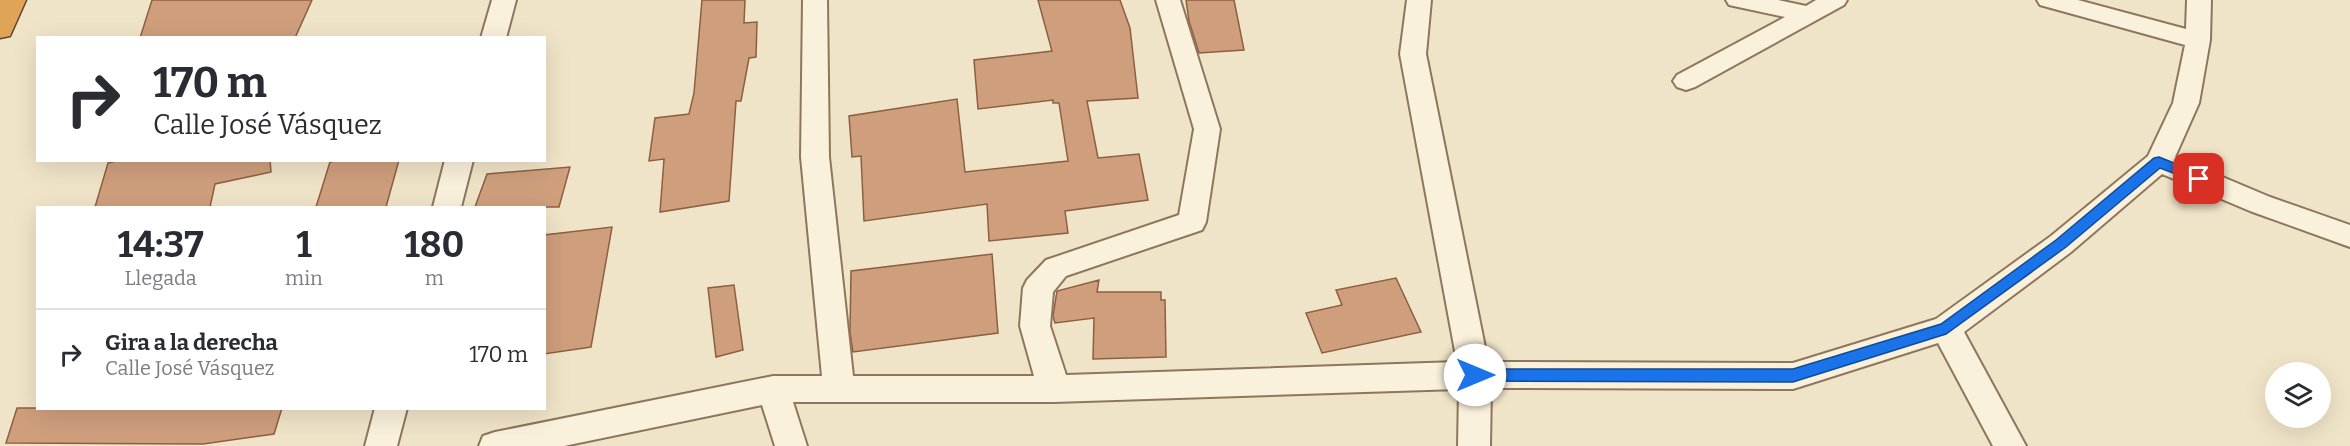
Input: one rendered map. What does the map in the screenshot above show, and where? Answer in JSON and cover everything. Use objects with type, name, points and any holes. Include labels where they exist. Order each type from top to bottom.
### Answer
[{"type":"highway","points":[[0,29],[12,0]]},
{"type":"street","points":[[494,36],[504,0]]},
{"type":"street","points":[[815,0],[815,157],[839,390]]},
{"type":"street","points":[[1054,389],[1035,326],[1038,288],[1056,268],[1192,222],[1207,129],[1168,0]]},
{"type":"street","points":[[1419,0],[1413,54],[1475,375],[1474,446]]},
{"type":"street","points":[[1738,0],[1809,14]]},
{"type":"street","points":[[1686,81],[1835,0]]},
{"type":"street","points":[[2049,0],[2198,40]]},
{"type":"street","points":[[495,446],[773,388],[1054,389],[1475,375],[1793,375],[1946,328],[2061,244],[2159,162],[2186,103],[2198,40],[2199,0]]},
{"type":"street","points":[[447,206],[458,162]]},
{"type":"street","points":[[2159,162],[2260,204],[2350,236]]},
{"type":"street","points":[[1946,328],[2010,446]]},
{"type":"street","points":[[773,388],[791,446]]},
{"type":"street","points":[[381,446],[390,410]]},
{"type":"building","points":[[152,0],[312,0],[296,36],[141,36]]},
{"type":"building","points":[[702,0],[745,0],[744,23],[757,22],[756,57],[749,58],[741,101],[736,101],[729,201],[660,212],[664,159],[649,161],[655,118],[689,114],[694,93]]},
{"type":"building","points":[[1038,0],[1120,0],[1130,28],[1138,98],[1087,101],[1098,158],[1139,154],[1148,200],[1065,211],[1068,233],[989,241],[987,204],[864,221],[861,156],[852,157],[849,116],[957,99],[965,172],[1068,161],[1059,103],[1053,103],[1053,100],[978,109],[974,60],[1052,51]]},
{"type":"building","points":[[1186,0],[1234,0],[1244,50],[1199,53],[1189,21]]},
{"type":"building","points":[[270,162],[271,172],[215,184],[210,206],[95,206],[108,163]]},
{"type":"building","points":[[330,162],[398,162],[386,206],[316,206]]},
{"type":"building","points":[[570,167],[559,207],[475,206],[487,174]]},
{"type":"building","points":[[612,227],[591,347],[546,354],[546,235]]},
{"type":"building","points":[[992,254],[998,333],[853,352],[850,332],[851,271]]},
{"type":"building","points":[[1396,278],[1421,332],[1322,353],[1306,313],[1342,305],[1336,290]]},
{"type":"building","points":[[1099,280],[1097,292],[1161,292],[1161,300],[1165,300],[1166,357],[1093,359],[1094,318],[1055,323],[1053,316],[1057,291]]},
{"type":"building","points":[[734,285],[743,350],[716,357],[708,288]]},
{"type":"building","points":[[17,408],[36,408],[36,410],[281,410],[274,434],[203,444],[6,443]]},
{"type":"route","points":[[1475,375],[1793,375],[1946,328],[2061,244],[2159,162],[2199,179]]}]
